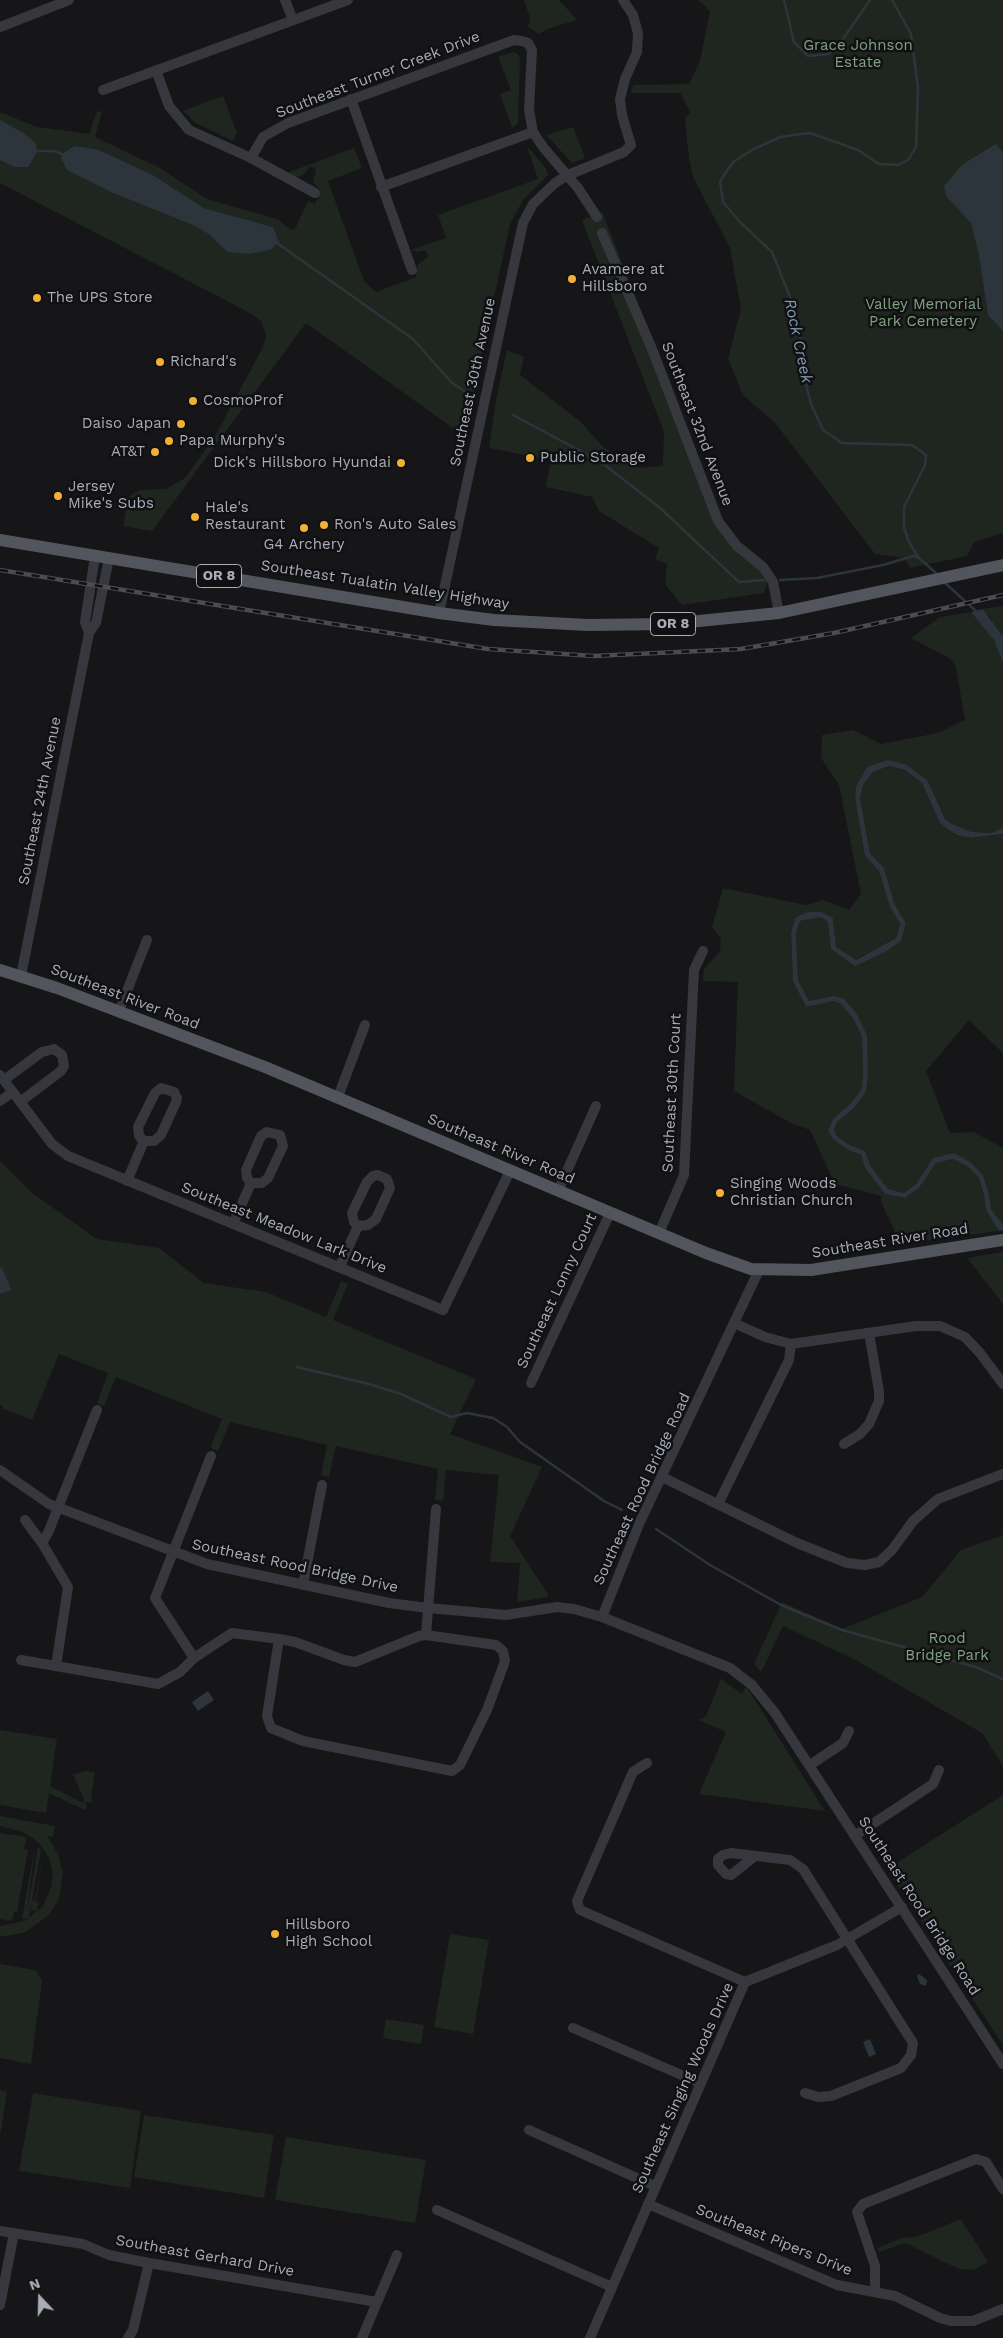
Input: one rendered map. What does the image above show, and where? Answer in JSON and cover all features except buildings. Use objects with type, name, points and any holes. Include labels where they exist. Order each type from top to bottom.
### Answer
[{"type":"main road","name":"Southeast Tualatin Valley Highway","points":[[0,540],[438,613],[545,624],[629,625],[709,621],[779,612],[1003,565]]},
{"type":"main road","name":"Southeast River Road","points":[[0,970],[119,1011],[338,1097],[610,1213],[735,1263],[759,1270],[811,1270],[1003,1240]]},
{"type":"street","points":[[0,26],[68,0]]},
{"type":"street","points":[[285,0],[293,20]]},
{"type":"street","points":[[103,90],[348,0]]},
{"type":"street","name":"Southeast 30th Avenue","points":[[438,613],[521,229],[529,210],[539,196],[568,175],[624,152],[631,146],[622,115],[620,98],[625,79],[637,52],[638,33],[633,15],[623,0]]},
{"type":"street","name":"Southeast Turner Creek Drive","points":[[252,158],[263,137],[288,123],[514,40],[528,43],[532,50],[529,110],[533,132]]},
{"type":"street","points":[[156,70],[169,106],[189,130],[252,158],[315,193]]},
{"type":"street","points":[[351,99],[412,270]]},
{"type":"street","points":[[381,187],[533,132],[542,147],[568,175],[597,218]]},
{"type":"street","name":"Southeast 32nd Avenue","points":[[602,233],[652,349],[718,521],[731,540],[763,567],[773,582],[779,612]]},
{"type":"street","name":"Southeast 24th Avenue","points":[[20,976],[88,633],[85,622],[96,556]]},
{"type":"street","name":"Southeast 24th Avenue","points":[[88,633],[96,623],[109,558]]},
{"type":"street","points":[[119,1011],[146,940]]},
{"type":"street","name":"Southeast 30th Court","points":[[660,1233],[684,1175],[694,970],[703,951]]},
{"type":"street","points":[[338,1097],[365,1026]]},
{"type":"street","points":[[2,1078],[42,1052],[54,1049],[62,1055],[64,1066],[61,1071],[20,1102]]},
{"type":"street","name":"Southeast Meadow Lark Drive","points":[[2,1078],[60,1151],[443,1310],[510,1171]]},
{"type":"street","points":[[161,1088],[174,1092],[177,1098],[176,1102],[161,1135],[154,1141],[144,1141],[139,1136],[138,1127],[155,1093],[161,1088]]},
{"type":"street","points":[[0,1101],[13,1092]]},
{"type":"street","points":[[558,1191],[596,1106]]},
{"type":"street","points":[[267,1132],[280,1136],[283,1146],[268,1178],[262,1183],[251,1183],[247,1178],[246,1170],[261,1136],[267,1132]]},
{"type":"street","points":[[127,1180],[144,1141]]},
{"type":"street","points":[[378,1175],[387,1179],[390,1188],[376,1219],[368,1225],[358,1226],[354,1222],[352,1213],[367,1182],[373,1176],[378,1175]]},
{"type":"street","points":[[234,1224],[251,1183]]},
{"type":"street","name":"Southeast Lonny Court","points":[[530,1383],[610,1213]]},
{"type":"street","points":[[340,1266],[358,1226]]},
{"type":"street","name":"Southeast Rood Bridge Road","points":[[759,1270],[619,1570],[602,1617],[717,1661],[742,1676],[763,1696],[856,1835],[1003,2064]]},
{"type":"street","points":[[734,1324],[765,1337],[791,1344],[927,1325],[952,1330],[965,1337],[980,1353],[1003,1384]]},
{"type":"street","points":[[844,1444],[860,1434],[869,1424],[879,1402],[879,1391],[869,1334]]},
{"type":"street","points":[[718,1504],[788,1360],[791,1344]]},
{"type":"street","points":[[42,1542],[58,1508],[97,1410]]},
{"type":"street","points":[[194,1658],[155,1598],[212,1456]]},
{"type":"street","name":"Southeast Rood Bridge Drive","points":[[0,1470],[36,1496],[58,1508],[207,1564],[389,1603],[506,1615],[564,1608],[602,1617]]},
{"type":"street","points":[[662,1477],[797,1543],[847,1563],[865,1565],[880,1562],[892,1550],[913,1520],[938,1499],[1003,1474]]},
{"type":"street","points":[[303,1584],[322,1485]]},
{"type":"street","points":[[426,1636],[436,1509]]},
{"type":"street","points":[[25,1520],[42,1542],[68,1587],[56,1666]]},
{"type":"street","points":[[21,1660],[158,1684],[180,1672],[194,1658],[232,1633],[279,1639],[355,1662],[419,1636],[426,1636],[496,1645],[503,1651],[504,1661],[487,1710],[460,1766],[452,1770],[303,1741],[271,1728],[267,1716],[279,1639]]},
{"type":"street","points":[[810,1765],[843,1743],[849,1731]]},
{"type":"street","points":[[646,1762],[633,1772],[577,1901],[580,1910],[745,1982]]},
{"type":"street","points":[[856,1835],[933,1784],[939,1770]]},
{"type":"street","points":[[755,1856],[790,1860],[803,1869],[912,2038],[913,2049],[905,2066],[831,2096],[818,2097],[805,2093]]},
{"type":"street","name":"Southeast Singing Woods Drive","points":[[590,2338],[745,1982],[848,1940],[902,1907]]},
{"type":"street","points":[[574,2028],[700,2083]]},
{"type":"street","points":[[529,2130],[655,2186]]},
{"type":"street","points":[[875,2291],[875,2266],[857,2212],[863,2204],[976,2159],[986,2162],[1003,2189]]},
{"type":"street","name":"Southeast Pipers Drive","points":[[648,2204],[837,2285],[895,2296],[931,2314],[951,2321],[973,2321],[1003,2309]]},
{"type":"street","points":[[437,2210],[612,2287]]},
{"type":"street","name":"Southeast Gerhard Drive","points":[[0,2231],[83,2244],[109,2255],[149,2263],[377,2302]]},
{"type":"street","points":[[0,2305],[14,2233]]},
{"type":"street","points":[[362,2338],[397,2255]]},
{"type":"street","points":[[128,2338],[133,2330],[149,2263]]},
{"type":"green space","points":[[524,0],[559,0],[577,20],[547,29],[539,34],[528,27],[530,18]]},
{"type":"green space","points":[[698,0],[1003,0],[1003,533],[974,542],[967,556],[910,568],[904,558],[875,554],[776,424],[743,395],[728,359],[741,309],[730,248],[693,177],[685,119],[690,112],[680,93],[631,93],[633,85],[689,84],[700,61],[710,11]]},
{"type":"green space","points":[[513,52],[518,54],[520,58],[518,123],[512,128],[500,94],[511,90],[498,57]]},
{"type":"green space","points":[[223,96],[237,133],[233,141],[196,123],[183,111]]},
{"type":"green space","points":[[97,111],[102,112],[95,137],[160,168],[207,199],[277,219],[291,230],[295,229],[308,201],[315,204],[321,191],[313,182],[316,169],[310,166],[305,173],[298,177],[284,174],[354,148],[362,168],[328,181],[364,281],[376,292],[416,277],[418,264],[428,257],[426,250],[418,252],[411,250],[446,238],[438,215],[538,179],[527,147],[529,148],[547,170],[548,175],[523,200],[510,224],[464,436],[306,323],[152,531],[123,526],[129,496],[140,490],[166,489],[185,478],[214,438],[263,347],[266,335],[261,321],[250,313],[0,183],[0,112],[37,127],[89,134]],"holes":[[[99,150],[153,175],[204,208],[273,227],[227,252],[210,235],[195,226],[113,193],[67,170],[61,159]]]},
{"type":"green space","points":[[573,127],[585,158],[572,163],[546,135]]},
{"type":"green space","points":[[602,212],[731,539],[770,574],[764,593],[682,605],[665,584],[667,564],[655,559],[659,548],[599,511],[592,497],[546,487],[551,460],[489,448],[496,400],[507,350],[524,357],[520,375],[581,422],[603,447],[638,468],[663,466],[664,432],[582,220]]},
{"type":"green space","points":[[1003,606],[1003,834],[1001,829],[991,833],[972,832],[945,819],[928,781],[907,765],[867,767],[856,786],[855,798],[865,856],[879,871],[890,907],[900,924],[896,938],[855,960],[836,947],[833,918],[822,912],[796,917],[791,932],[793,981],[806,1007],[834,1001],[841,1004],[852,1017],[862,1036],[863,1075],[861,1090],[850,1104],[833,1119],[828,1130],[848,1150],[861,1155],[865,1168],[885,1194],[905,1198],[919,1188],[936,1163],[953,1159],[967,1166],[979,1178],[986,1210],[999,1231],[901,1244],[881,1202],[881,1196],[835,1184],[810,1130],[791,1123],[734,1091],[738,982],[703,981],[704,969],[720,951],[721,939],[712,927],[723,888],[806,905],[823,900],[849,910],[861,894],[839,785],[821,758],[822,735],[853,730],[881,744],[938,733],[965,720],[956,668],[951,659],[911,638],[940,617],[971,612],[991,635],[992,620],[983,609]]},
{"type":"green space","points":[[889,766],[905,770],[922,783],[940,823],[957,835],[971,838],[1003,834],[1003,1053],[969,1020],[926,1071],[950,1133],[974,1132],[1003,1148],[1003,1225],[991,1209],[983,1175],[954,1153],[933,1158],[916,1184],[904,1193],[888,1189],[870,1165],[865,1151],[837,1136],[834,1130],[837,1122],[854,1108],[866,1092],[867,1035],[857,1014],[834,996],[809,1001],[798,980],[796,933],[800,921],[821,917],[828,921],[831,949],[855,965],[901,941],[906,923],[895,905],[884,868],[870,853],[860,798],[864,783],[873,772]]},
{"type":"green space","points":[[0,1161],[31,1192],[97,1239],[159,1248],[204,1283],[266,1292],[326,1317],[341,1281],[348,1284],[333,1320],[476,1379],[450,1434],[542,1467],[510,1536],[548,1594],[548,1597],[517,1602],[520,1563],[490,1562],[499,1475],[446,1470],[443,1501],[435,1500],[438,1469],[336,1446],[329,1477],[321,1475],[327,1445],[230,1422],[218,1451],[210,1448],[222,1419],[116,1377],[104,1406],[97,1403],[108,1373],[59,1354],[32,1420],[4,1409],[0,1404]]},
{"type":"green space","points":[[1003,1252],[1003,1304],[967,1258]]},
{"type":"green space","name":"Rood Bridge Park","points":[[1003,1535],[1003,1766],[982,1733],[854,1659],[783,1626],[761,1672],[754,1664],[782,1602],[842,1629],[922,1597],[961,1550]]},
{"type":"green space","points":[[721,1679],[742,1694],[746,1686],[825,1811],[699,1794],[726,1732],[699,1720],[706,1716]]},
{"type":"green space","points":[[0,1730],[57,1739],[50,1786],[83,1803],[84,1799],[73,1775],[85,1771],[95,1772],[92,1802],[84,1803],[87,1805],[85,1810],[49,1793],[46,1813],[0,1805]]},
{"type":"green space","points":[[1003,1795],[1003,2045],[887,1869]]},
{"type":"green space","points":[[0,1816],[55,1826],[53,1837],[47,1836],[58,1854],[63,1873],[59,1899],[49,1915],[26,1932],[6,1936],[0,1936],[0,1926],[25,1921],[43,1906],[51,1888],[53,1874],[49,1858],[38,1842],[23,1832],[0,1826]]},
{"type":"green space","points":[[0,1833],[26,1837],[24,1849],[28,1850],[17,1912],[14,1912],[12,1921],[0,1919]]},
{"type":"green space","points":[[35,1847],[27,1912],[38,1848],[41,1849],[29,1917],[26,1919],[22,1918]]},
{"type":"green space","points":[[43,1852],[36,1902],[39,1903],[37,1911],[31,1910],[32,1901],[35,1901]]},
{"type":"green space","points":[[450,1934],[489,1940],[473,2034],[434,2027]]},
{"type":"green space","points":[[0,1964],[35,1970],[42,1980],[31,2064],[0,2058]]},
{"type":"green space","points":[[386,2019],[424,2025],[421,2044],[383,2038]]},
{"type":"green space","points":[[0,2090],[7,2092],[0,2137]]},
{"type":"green space","points":[[33,2093],[141,2111],[130,2188],[19,2171]]},
{"type":"green space","points":[[144,2115],[274,2135],[264,2198],[134,2177]]},
{"type":"green space","points":[[286,2137],[426,2160],[415,2223],[275,2200]]},
{"type":"green space","points":[[961,2219],[988,2262],[973,2270],[959,2269],[905,2243],[879,2252],[878,2248],[902,2238],[916,2237]]},
{"type":"shaded area","points":[[0,120],[25,134],[36,144],[37,152],[28,167],[15,167],[0,160]]},
{"type":"shaded area","points":[[996,144],[1003,153],[1003,331],[988,315],[979,255],[971,223],[947,197],[944,186],[963,164]]},
{"type":"shaded area","points":[[75,146],[99,150],[153,175],[204,208],[273,227],[279,242],[270,250],[249,254],[227,252],[210,235],[195,226],[113,193],[67,170],[61,159],[63,153]]},
{"type":"shaded area","points":[[983,609],[1003,637],[1003,663],[994,640],[971,612]]},
{"type":"shaded area","points":[[888,760],[907,765],[928,781],[945,819],[952,824],[972,832],[991,833],[1003,828],[1003,834],[971,838],[957,835],[940,823],[922,783],[905,770],[889,766],[873,772],[864,783],[860,798],[870,853],[884,868],[895,905],[906,923],[901,941],[885,952],[855,966],[831,949],[828,922],[821,917],[800,921],[796,933],[798,980],[809,1001],[834,996],[844,999],[857,1014],[867,1035],[868,1076],[866,1092],[854,1108],[837,1122],[834,1130],[837,1136],[850,1145],[865,1151],[870,1165],[888,1189],[904,1193],[916,1184],[933,1158],[954,1153],[970,1162],[983,1175],[991,1209],[1003,1225],[1003,1230],[999,1231],[986,1210],[979,1178],[967,1166],[953,1159],[936,1163],[919,1188],[905,1198],[885,1194],[865,1168],[861,1155],[848,1150],[833,1139],[828,1130],[833,1119],[850,1104],[861,1090],[863,1075],[862,1036],[852,1017],[841,1004],[834,1001],[806,1007],[793,981],[791,932],[796,917],[809,912],[822,912],[833,918],[836,947],[856,960],[896,938],[900,924],[890,907],[879,871],[865,856],[855,798],[856,786],[867,767]]},
{"type":"shaded area","points":[[2,1267],[11,1290],[0,1294],[0,1268]]},
{"type":"shaded area","points":[[208,1691],[214,1700],[198,1711],[192,1702]]},
{"type":"shaded area","points":[[919,1974],[927,1980],[926,1986],[920,1984],[917,1976]]},
{"type":"shaded area","points":[[870,2039],[876,2054],[869,2057],[863,2042]]},
{"type":"waterway","name":"Rock Creek","points":[[784,0],[794,42],[808,56],[829,54],[843,39],[870,0]]},
{"type":"waterway","name":"Rock Creek","points":[[892,0],[911,34],[918,88],[916,147],[908,160],[898,165],[879,164],[858,150],[810,133],[780,137],[752,150],[733,162],[720,181],[723,202],[740,222],[772,252],[792,302],[801,341],[804,376],[811,404],[823,430],[842,443],[912,445],[926,455],[925,465],[904,507],[904,528],[909,542],[918,557],[937,574]]},
{"type":"waterway","points":[[34,151],[54,151],[64,155]]},
{"type":"waterway","points":[[277,243],[413,339],[451,382],[464,391]]},
{"type":"waterway","points":[[513,415],[601,462],[660,508],[739,582],[764,580]]},
{"type":"waterway","points":[[780,580],[817,578],[883,565],[913,556],[918,557]]},
{"type":"waterway","name":"Rock Creek","points":[[944,582],[977,612]]},
{"type":"waterway","points":[[297,1367],[369,1384],[401,1394],[451,1417],[467,1413],[493,1418],[507,1427],[520,1442],[604,1501],[622,1510]]},
{"type":"waterway","points":[[656,1529],[710,1565],[781,1605],[842,1630],[976,1667],[1003,1679]]},
{"type":"railway","points":[[0,570],[488,649],[594,656],[741,649],[834,633],[1003,595]]},
{"type":"place","name":"Avamere at Hillsboro","points":[[572,279]]},
{"type":"place","name":"The UPS Store","points":[[37,298]]},
{"type":"place","name":"Richard's","points":[[160,362]]},
{"type":"place","name":"CosmoProf","points":[[193,401]]},
{"type":"place","name":"Daiso Japan","points":[[181,424]]},
{"type":"place","name":"Papa Murphy's","points":[[169,441]]},
{"type":"place","name":"AT&T","points":[[155,452]]},
{"type":"place","name":"Public Storage","points":[[530,458]]},
{"type":"place","name":"Dick's Hillsboro Hyundai","points":[[401,463]]},
{"type":"place","name":"Jersey Mike's Subs","points":[[58,496]]},
{"type":"place","name":"Hale's Restaurant","points":[[195,517]]},
{"type":"place","name":"Ron's Auto Sales","points":[[324,525]]},
{"type":"place","name":"G4 Archery","points":[[304,528]]},
{"type":"place","name":"Singing Woods Christian Church","points":[[720,1193]]},
{"type":"place","name":"Hillsboro High School","points":[[275,1934]]},
{"type":"park label","name":"Grace Johnson Estate","points":[[858,54]]},
{"type":"park label","name":"Valley Memorial Park Cemetery","points":[[923,314]]}]
